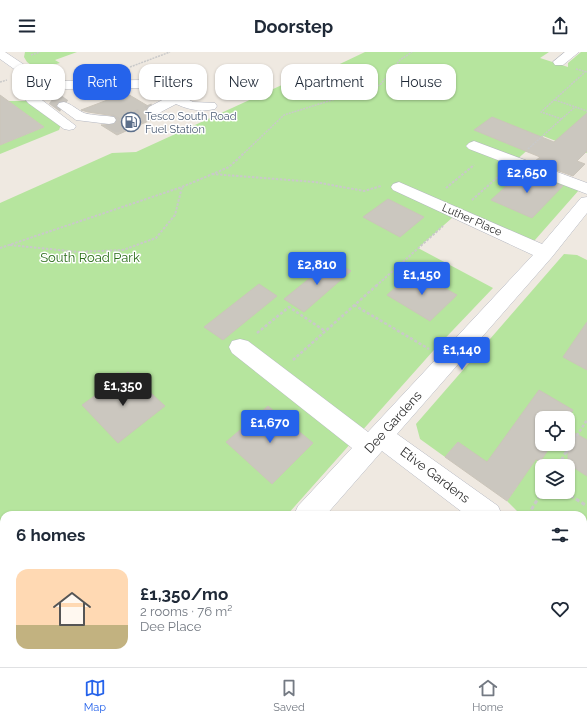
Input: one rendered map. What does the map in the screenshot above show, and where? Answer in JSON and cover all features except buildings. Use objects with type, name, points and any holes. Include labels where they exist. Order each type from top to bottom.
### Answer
[{"type":"street","points":[[0,54],[6,52]]},
{"type":"street","points":[[559,62],[573,52]]},
{"type":"street","points":[[0,54],[15,64]]},
{"type":"street","points":[[131,88],[146,92],[165,104]]},
{"type":"street","points":[[33,100],[69,126]]},
{"type":"street","points":[[55,100],[81,117],[109,120],[92,109],[95,100]]},
{"type":"street","points":[[474,146],[587,189]]},
{"type":"street","name":"Luther Place","points":[[399,187],[545,253]]},
{"type":"street","name":"Dee Gardens","points":[[312,511],[376,442],[545,253],[587,202]]},
{"type":"street","name":"Etive Gardens","points":[[240,347],[276,374],[376,442],[482,511]]},
{"type":"path","points":[[0,248],[182,186],[229,167],[284,115],[380,85],[400,60],[412,52]]},
{"type":"path","points":[[562,119],[541,112],[585,72]]},
{"type":"path","points":[[0,82],[7,79]]},
{"type":"path","points":[[554,100],[587,111]]},
{"type":"path","points":[[276,374],[575,107]]},
{"type":"path","points":[[430,201],[490,152]]},
{"type":"path","points":[[211,174],[315,182],[364,191],[391,183],[399,187]]},
{"type":"path","points":[[8,245],[78,252],[123,250],[156,238],[175,215],[182,186]]},
{"type":"path","points":[[354,305],[448,361]]},
{"type":"path","points":[[240,347],[288,307],[325,331]]},
{"type":"path","points":[[575,439],[586,425],[587,420]]},
{"type":"path","points":[[575,498],[587,506]]},
{"type":"path","points":[[530,511],[538,499]]},
{"type":"green space","points":[[25,52],[77,52],[55,60],[60,63],[56,64],[30,64],[24,57]]},
{"type":"green space","name":"South Road Park","points":[[365,52],[549,52],[540,58],[568,67],[568,63],[581,52],[587,52],[587,153],[543,136],[512,164],[579,190],[535,240],[529,240],[461,210],[418,248],[493,288],[433,351],[291,511],[0,511],[0,203],[112,153],[136,152],[249,100],[273,100],[273,89],[281,85],[281,100],[378,100],[378,64],[340,64]]},
{"type":"green space","points":[[8,101],[26,101],[61,125],[59,130],[0,154],[0,145],[44,127]]},
{"type":"green space","points":[[564,254],[577,255],[587,260],[587,511],[517,511],[507,501],[518,485],[458,442],[445,457],[420,439],[416,424]]},
{"type":"tunnel","points":[[56,100],[64,106]]},
{"type":"tunnel","points":[[109,120],[117,125],[154,110]]},
{"type":"place","name":"Tesco South Road Fuel Station","points":[[131,122]]}]
